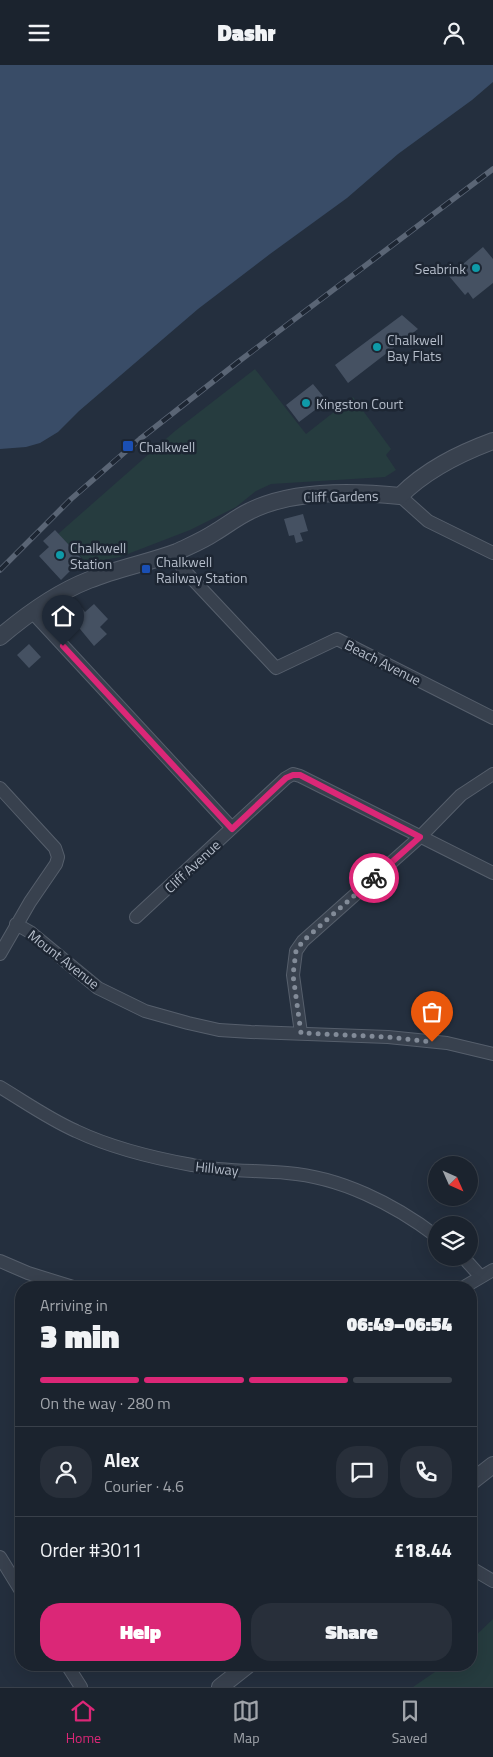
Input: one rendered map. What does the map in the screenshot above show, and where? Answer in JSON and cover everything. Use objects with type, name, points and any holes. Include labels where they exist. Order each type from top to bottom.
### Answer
[{"type":"street","points":[[493,441],[469,450],[429,471],[413,483],[400,497],[428,521],[493,553]]},
{"type":"street","name":"Cliff Gardens","points":[[0,637],[31,611],[75,586],[90,579],[175,552],[201,541],[251,510],[291,497],[313,494],[400,497]]},
{"type":"street","name":"Beach Avenue","points":[[175,552],[184,569],[276,668],[337,639],[493,718]]},
{"type":"street","points":[[31,611],[232,829]]},
{"type":"street","points":[[301,1033],[293,975],[296,951],[303,941],[420,837],[461,795],[493,774]]},
{"type":"street","name":"Cliff Avenue","points":[[136,917],[286,778],[293,775],[300,775],[420,837]]},
{"type":"street","points":[[0,788],[55,848],[58,857],[56,864],[16,924],[0,954]]},
{"type":"street","points":[[420,837],[493,873]]},
{"type":"street","name":"Mount Avenue","points":[[16,924],[30,932],[98,988],[145,1011],[188,1023],[219,1030],[388,1037],[447,1043],[493,1054]]},
{"type":"street","name":"Hillway","points":[[0,1087],[54,1121],[103,1142],[194,1166],[289,1173],[315,1177],[351,1189],[392,1207],[428,1230]]},
{"type":"street","points":[[0,1261],[54,1281]]},
{"type":"street","points":[[471,1266],[481,1277]]},
{"type":"street","points":[[474,1281],[493,1269]]},
{"type":"street","points":[[477,1477],[493,1465]]},
{"type":"street","points":[[0,1557],[15,1581]]},
{"type":"street","points":[[477,1572],[493,1581]]},
{"type":"street","points":[[71,1671],[81,1687]]},
{"type":"street","points":[[220,1687],[240,1671]]},
{"type":"green space","points":[[255,369],[306,434],[353,397],[391,449],[386,455],[396,470],[385,477],[271,484],[256,491],[236,507],[190,530],[120,557],[87,563],[58,534],[175,431]]},
{"type":"green space","points":[[493,1619],[493,1687],[413,1687],[436,1671],[477,1671],[477,1634]]},
{"type":"water","points":[[0,65],[493,65],[493,82],[472,100],[398,154],[347,198],[198,309],[79,411],[58,432],[40,443],[26,447],[0,449]]},
{"type":"building","name":"Seabrink","points":[[483,247],[493,259],[493,283],[473,299],[468,292],[465,295],[449,276]]},
{"type":"building","name":"Chalkwell Bay Flats","points":[[402,315],[418,329],[348,383],[335,365]]},
{"type":"building","name":"Kingston Court","points":[[313,384],[327,401],[299,422],[286,405]]},
{"type":"building","points":[[303,514],[308,531],[300,533],[303,541],[296,543],[294,535],[289,536],[284,519]]},
{"type":"building","name":"Chalkwell Station","points":[[55,530],[82,559],[61,580],[39,556],[49,547],[43,541]]},
{"type":"building","points":[[94,604],[108,619],[100,627],[107,634],[94,646],[71,618],[82,608],[85,612]]},
{"type":"building","points":[[29,644],[41,657],[29,668],[17,655]]},
{"type":"railway","points":[[0,570],[71,499],[140,439],[238,362],[493,169]]},
{"type":"way so far","points":[[374,878],[303,941],[296,951],[293,975],[301,1033],[388,1037],[432,1042]]},
{"type":"place","name":"Seabrink","points":[[476,268]]},
{"type":"place","name":"Chalkwell Bay Flats","points":[[377,347]]},
{"type":"place","name":"Kingston Court","points":[[306,403]]},
{"type":"place","name":"Chalkwell","points":[[128,446]]},
{"type":"place","name":"Chalkwell Station","points":[[60,555]]},
{"type":"place","name":"Chalkwell Railway Station","points":[[146,569]]},
{"type":"route","points":[[63,646],[232,829],[286,778],[300,775],[420,837],[374,878]]}]
